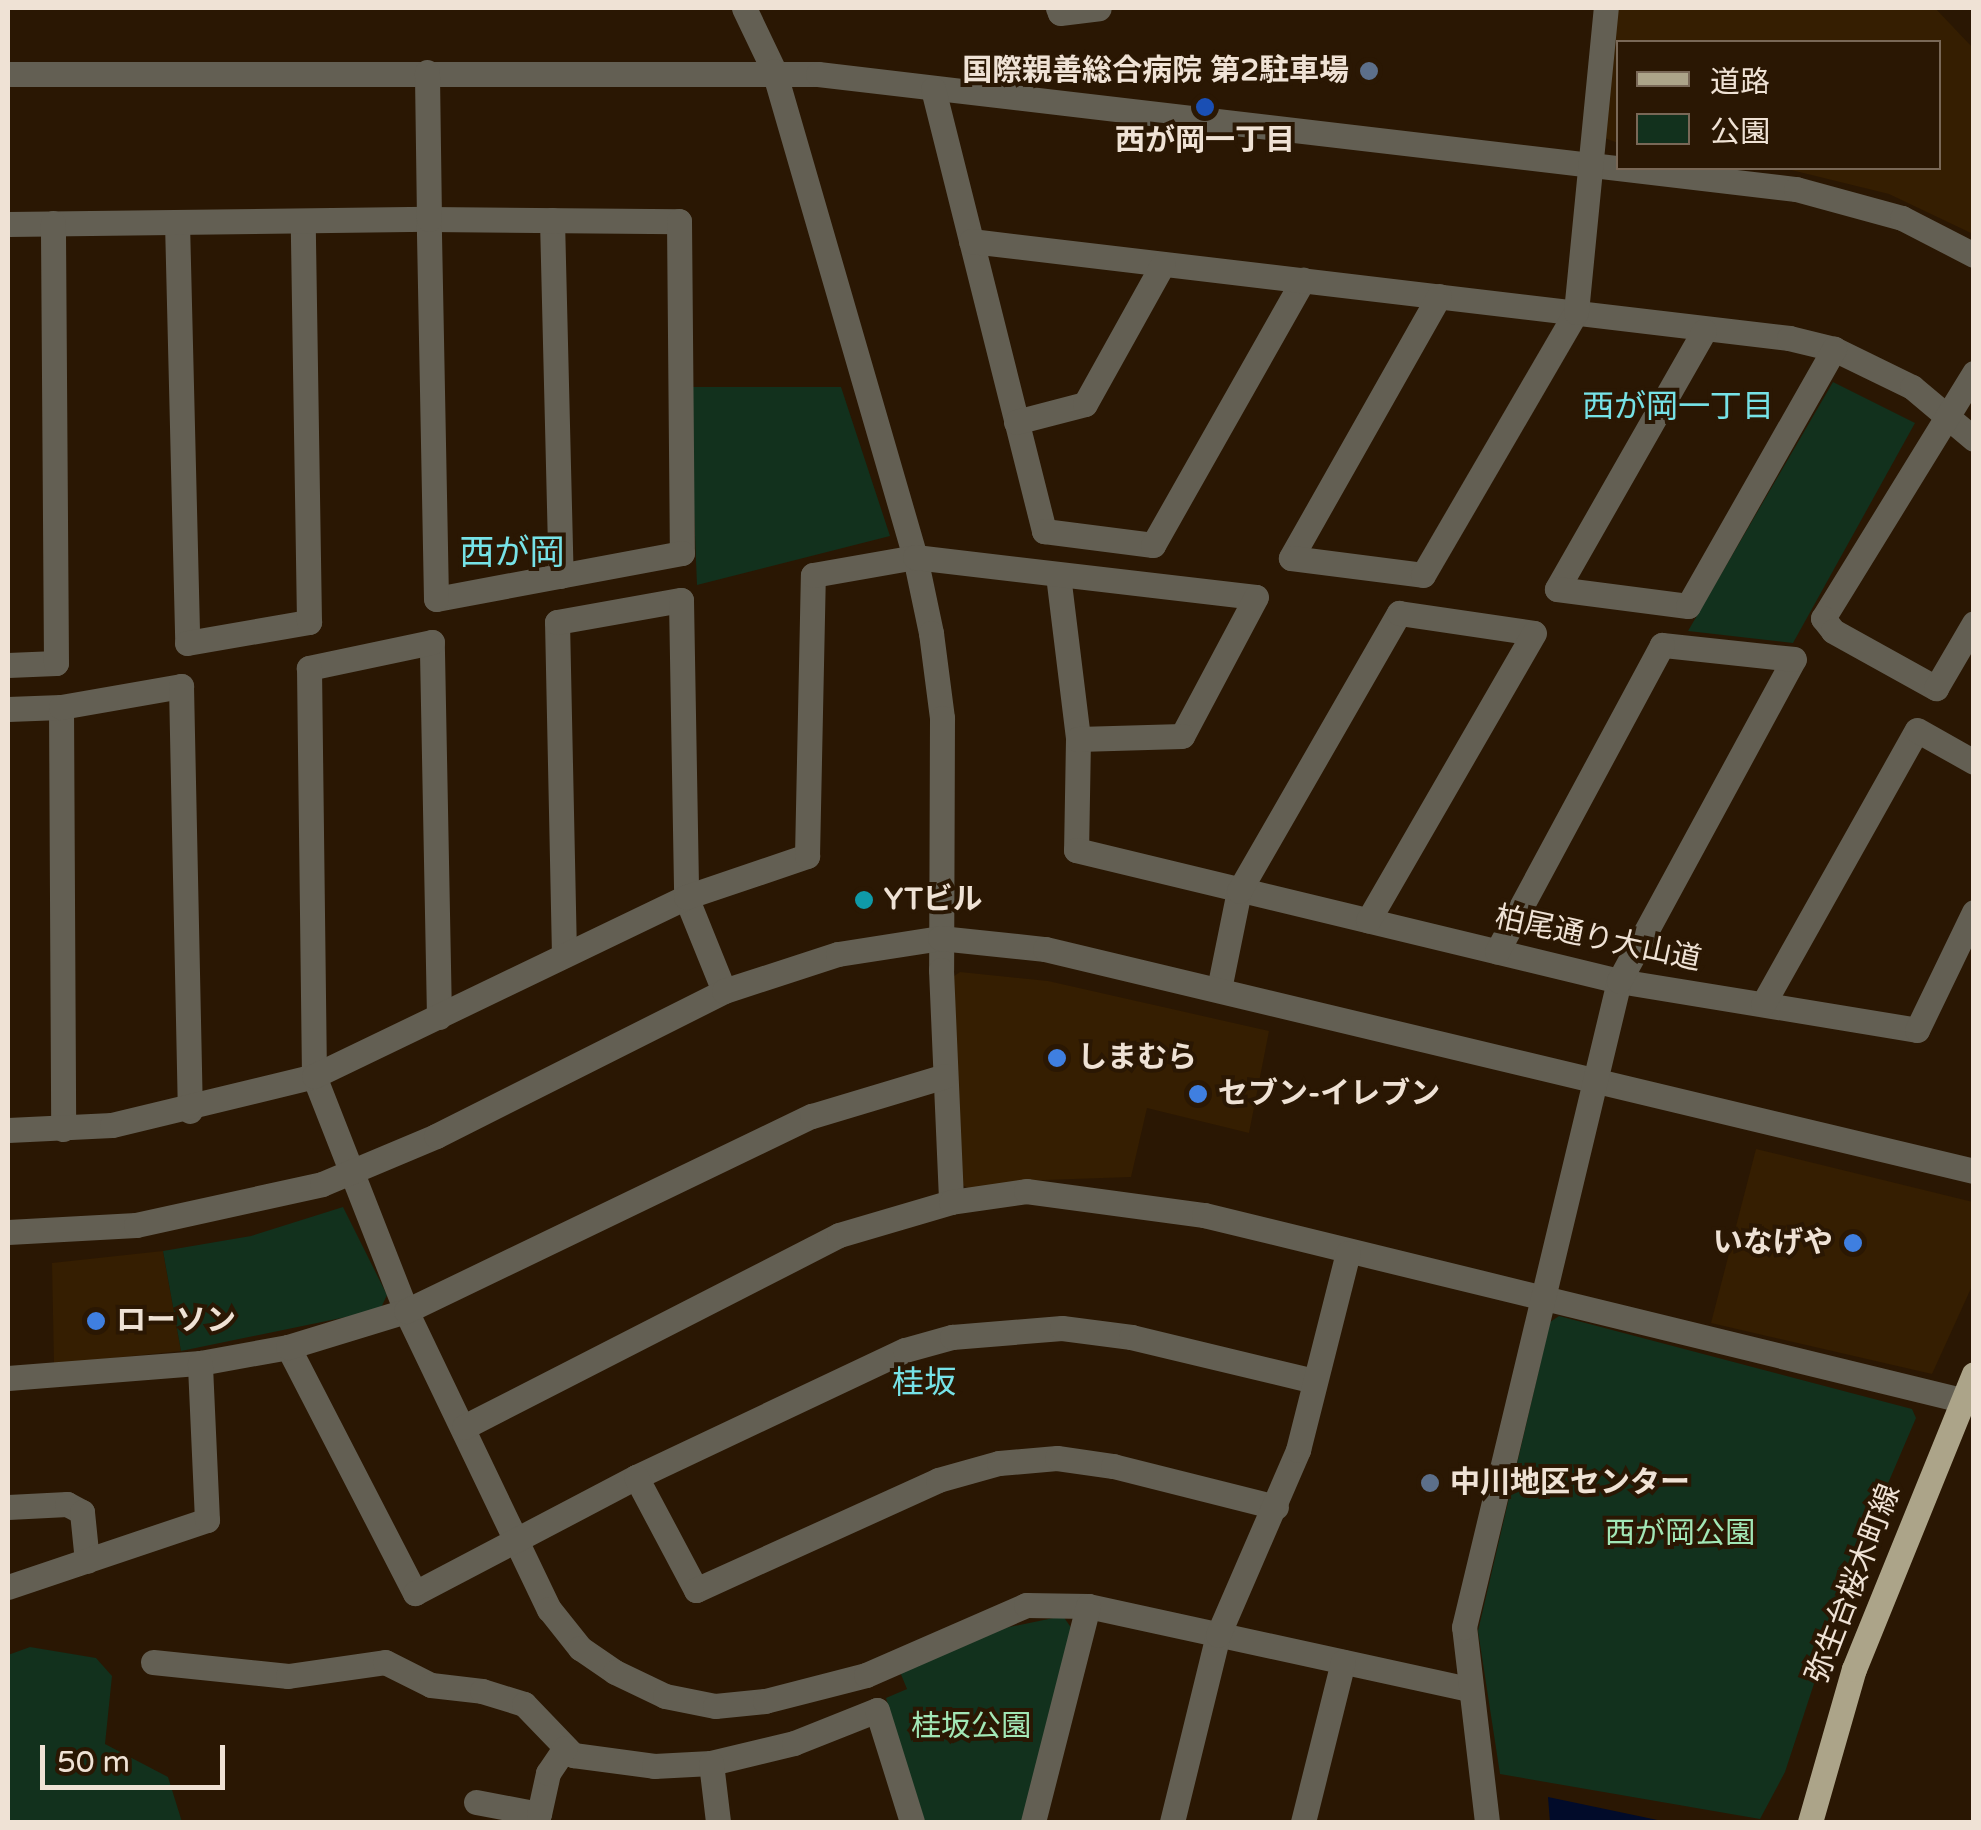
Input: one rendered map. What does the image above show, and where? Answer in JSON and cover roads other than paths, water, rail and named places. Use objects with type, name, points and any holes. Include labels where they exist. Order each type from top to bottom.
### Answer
[{"type":"main road","name":"弥生台桜木町線","points":[[1810,1822],[1854,1669],[1968,1401],[1974,1374]]},
{"type":"street","points":[[744,8],[774,71],[915,557],[942,718],[940,938],[952,1202]]},
{"type":"street","points":[[1058,8],[1060,14],[1099,8]]},
{"type":"street","points":[[1439,296],[1292,558],[1424,575],[1576,312],[1606,8]]},
{"type":"street","points":[[8,74],[774,71],[1616,169]]},
{"type":"street","points":[[8,224],[429,220],[680,220],[682,553],[436,599],[429,220],[427,72]]},
{"type":"street","points":[[933,89],[1044,531],[1153,545],[1303,280]]},
{"type":"street","points":[[1623,170],[1796,190],[1902,218],[1974,255]]},
{"type":"street","points":[[552,220],[561,576]]},
{"type":"street","points":[[177,222],[187,644],[309,622],[303,221]]},
{"type":"street","points":[[8,665],[56,663],[54,224]]},
{"type":"street","points":[[971,241],[1576,312],[1834,348],[1912,387],[1974,439]]},
{"type":"street","points":[[1016,422],[1085,404],[1163,264]]},
{"type":"street","points":[[1704,331],[1558,590],[1688,606],[1834,348]]},
{"type":"street","points":[[1974,373],[1946,412],[1823,618],[1832,631],[1936,688],[1974,623]]},
{"type":"street","points":[[8,1130],[63,1129],[190,1111],[314,1076],[686,896],[807,856],[813,575],[915,557],[1256,598],[1182,736],[1078,738],[1058,575]]},
{"type":"street","points":[[564,955],[558,622],[681,600],[686,896],[724,991]]},
{"type":"street","points":[[1219,989],[1239,891],[1400,613],[1534,633],[1368,921]]},
{"type":"street","points":[[440,1017],[432,642],[309,668],[314,1076],[349,1174],[406,1311],[548,1609],[580,1648],[665,1696],[716,1706],[818,1691],[1026,1605],[1088,1606],[1468,1689]]},
{"type":"street","points":[[1487,1822],[1468,1689],[1464,1627],[1619,981],[1794,659],[1662,645],[1497,951]]},
{"type":"street","points":[[8,708],[61,707],[181,686],[190,1111]]},
{"type":"street","points":[[61,707],[63,1129]]},
{"type":"street","points":[[1763,1004],[1917,730],[1974,762]]},
{"type":"street","name":"柏尾通り大山道","points":[[1078,738],[1076,850],[1619,981],[1917,1030],[1974,912]]},
{"type":"street","points":[[8,1232],[204,1214],[349,1174],[724,991],[838,954],[940,938],[1046,949],[1974,1171]]},
{"type":"street","points":[[8,1378],[200,1363],[288,1347],[406,1311],[812,1116],[945,1076]]},
{"type":"street","points":[[464,1427],[839,1235],[952,1202],[1026,1191],[1204,1215],[1968,1401]]},
{"type":"street","points":[[1172,1822],[1218,1635],[1276,1508],[1348,1253]]},
{"type":"street","points":[[288,1347],[415,1592],[513,1537],[905,1350],[1014,1327],[1130,1337],[1314,1381]]},
{"type":"street","points":[[8,1586],[207,1520],[200,1363]]},
{"type":"street","points":[[636,1477],[696,1590],[938,1480],[999,1464],[1057,1458],[1112,1466],[1276,1508]]},
{"type":"street","points":[[8,1507],[67,1504],[82,1512],[87,1561]]},
{"type":"street","points":[[1033,1822],[1088,1606]]},
{"type":"street","points":[[153,1662],[288,1676],[386,1662],[431,1686],[482,1690],[524,1704],[573,1755],[654,1766],[711,1763],[794,1743],[877,1710],[912,1822]]},
{"type":"street","points":[[1304,1822],[1343,1662]]},
{"type":"street","points":[[476,1802],[539,1814],[548,1773],[564,1748]]},
{"type":"street","points":[[711,1763],[718,1822]]},
{"type":"water","points":[[1548,1797],[1667,1822],[1550,1822]]},
{"type":"place","name":"国際親善総合病院 第2駐車場","points":[[1369,71]]},
{"type":"place","name":"西が岡一丁目","points":[[1205,107]]},
{"type":"place","name":"YTビル","points":[[864,900]]},
{"type":"place","name":"しまむら","points":[[1057,1058]]},
{"type":"place","name":"セブン-イレブン","points":[[1198,1094]]},
{"type":"place","name":"いなげや","points":[[1853,1243]]},
{"type":"place","name":"ローソン","points":[[96,1321]]},
{"type":"place","name":"中川地区センター","points":[[1430,1483]]},
{"type":"district","name":"西が岡一丁目","points":[[1678,407]]},
{"type":"district","name":"西が岡","points":[[512,553]]},
{"type":"district","name":"桂坂","points":[[924,1383]]},
{"type":"park label","name":"西が岡公園","points":[[1680,1534]]},
{"type":"park label","name":"桂坂公園","points":[[971,1727]]}]
